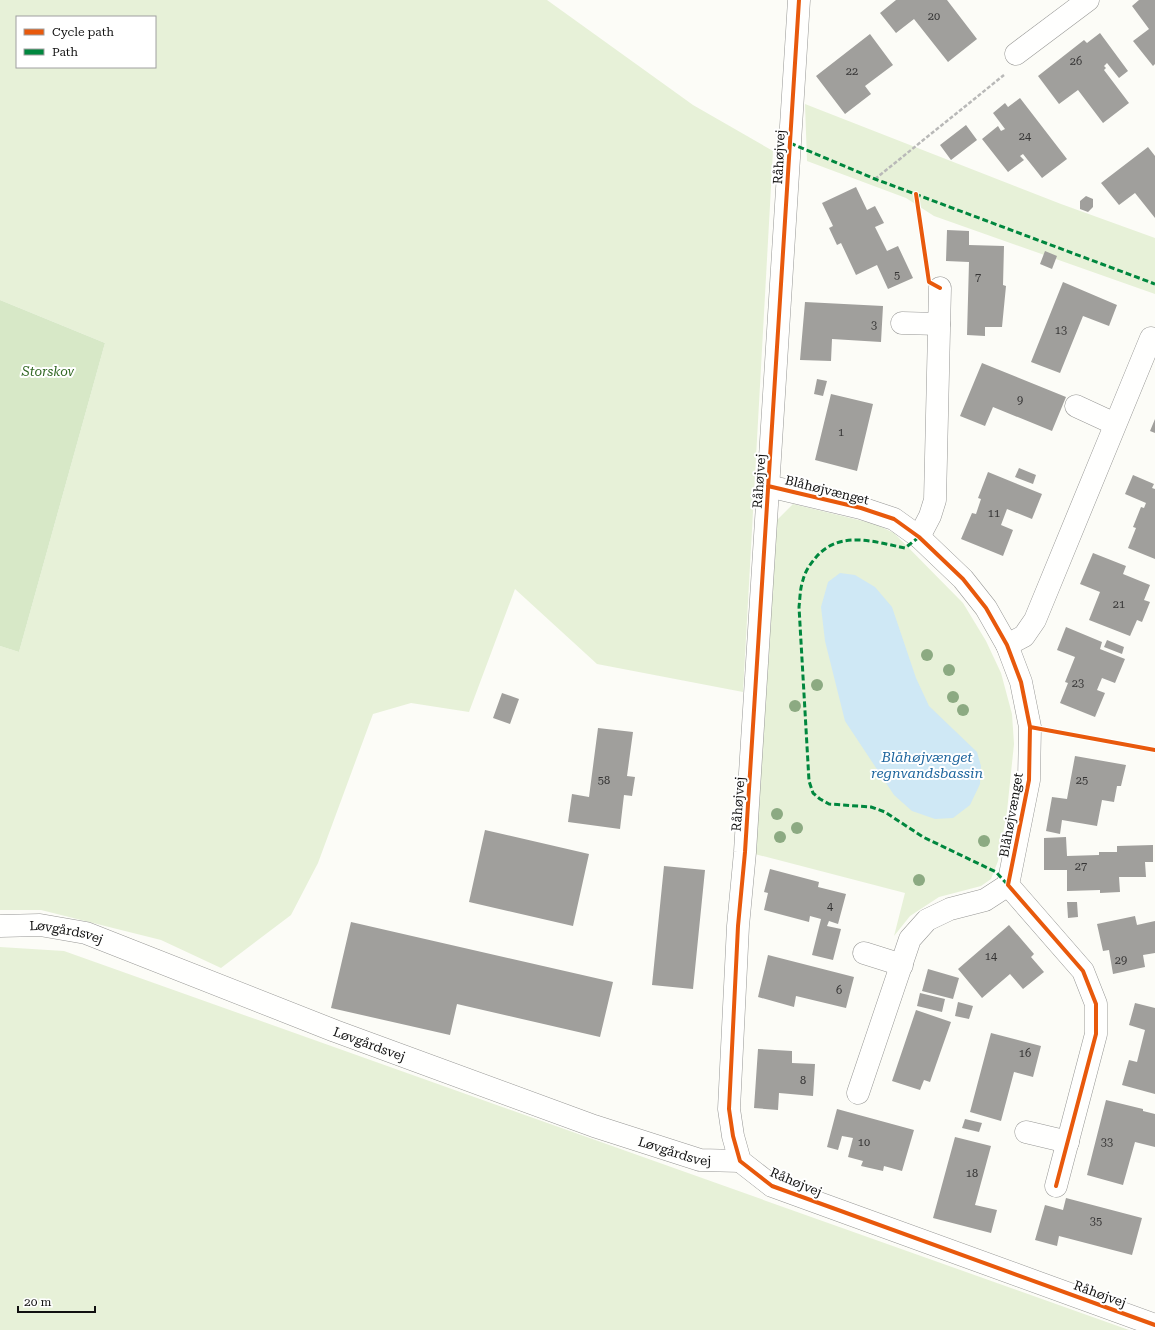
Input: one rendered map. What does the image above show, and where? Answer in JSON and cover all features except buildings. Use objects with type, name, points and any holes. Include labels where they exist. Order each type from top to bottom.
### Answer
[{"type":"street","name":"Råhøjvej","points":[[798,0],[745,852],[738,926],[729,1109],[733,1136],[740,1161],[772,1186],[1155,1324]]},
{"type":"street","points":[[1016,54],[1088,0]]},
{"type":"street","points":[[919,537],[930,516],[935,500],[940,288]]},
{"type":"street","points":[[902,323],[939,324]]},
{"type":"street","points":[[1007,645],[1024,636],[1035,620],[1151,338]]},
{"type":"street","points":[[1076,406],[1115,424]]},
{"type":"street","name":"Blåhøjvænget","points":[[768,486],[861,508],[894,520],[919,537],[963,580],[986,608],[1007,645],[1021,682],[1030,726],[1029,780],[1008,885]]},
{"type":"street","points":[[858,1093],[910,939],[927,920],[950,909],[985,900],[1008,885],[1083,970],[1096,1004],[1096,1034],[1056,1186]]},
{"type":"street","name":"Løvgårdsvej","points":[[0,926],[40,925],[86,933],[335,1031],[594,1126],[700,1160],[740,1161]]},
{"type":"street","points":[[864,952],[902,965]]},
{"type":"street","points":[[1026,1132],[1068,1142]]},
{"type":"path","points":[[875,179],[1008,72],[1016,54]]},
{"type":"green space","points":[[0,0],[547,0],[693,105],[773,151],[743,692],[597,664],[515,589],[469,712],[411,703],[373,714],[318,863],[291,915],[221,968],[161,940],[41,910],[0,910],[0,646],[19,652],[105,343],[0,300]]},
{"type":"green space","points":[[805,104],[1061,204],[1155,238],[1155,294],[934,216],[906,198],[807,161]]},
{"type":"green space","name":"Storskov","points":[[0,300],[105,343],[19,652],[0,646]]},
{"type":"green space","points":[[793,504],[875,524],[894,533],[963,603],[986,641],[1001,673],[1012,714],[1014,744],[1007,811],[998,861],[991,879],[981,886],[939,897],[910,916],[894,936],[905,893],[751,853],[776,521]]},
{"type":"green space","points":[[0,947],[64,951],[1129,1330],[0,1330]]},
{"type":"water","name":"Blåhøjvænget regnvandsbassin","points":[[840,573],[855,575],[875,587],[892,607],[916,678],[929,706],[977,752],[981,766],[980,784],[970,805],[953,818],[935,819],[912,811],[894,795],[845,721],[825,641],[821,607],[828,582]]},
{"type":"marked path","points":[[790,143],[875,179],[1155,284]]},
{"type":"marked path","points":[[919,537],[905,548],[859,540],[847,540],[837,543],[826,548],[817,556],[805,573],[801,586],[799,607],[809,781],[813,793],[829,804],[871,807],[885,812],[923,837],[996,872],[1008,885]]},
{"type":"cycle path","points":[[799,0],[745,852],[738,926],[729,1109],[733,1136],[740,1161],[772,1186],[1155,1325]]},
{"type":"cycle path","points":[[916,194],[929,282],[940,288]]},
{"type":"cycle path","points":[[768,486],[861,508],[894,519],[919,537],[963,579],[986,608],[1007,645],[1021,682],[1030,727],[1029,780],[1008,885],[1083,971],[1096,1004],[1096,1034],[1056,1186]]},
{"type":"cycle path","points":[[1030,727],[1155,750]]}]
